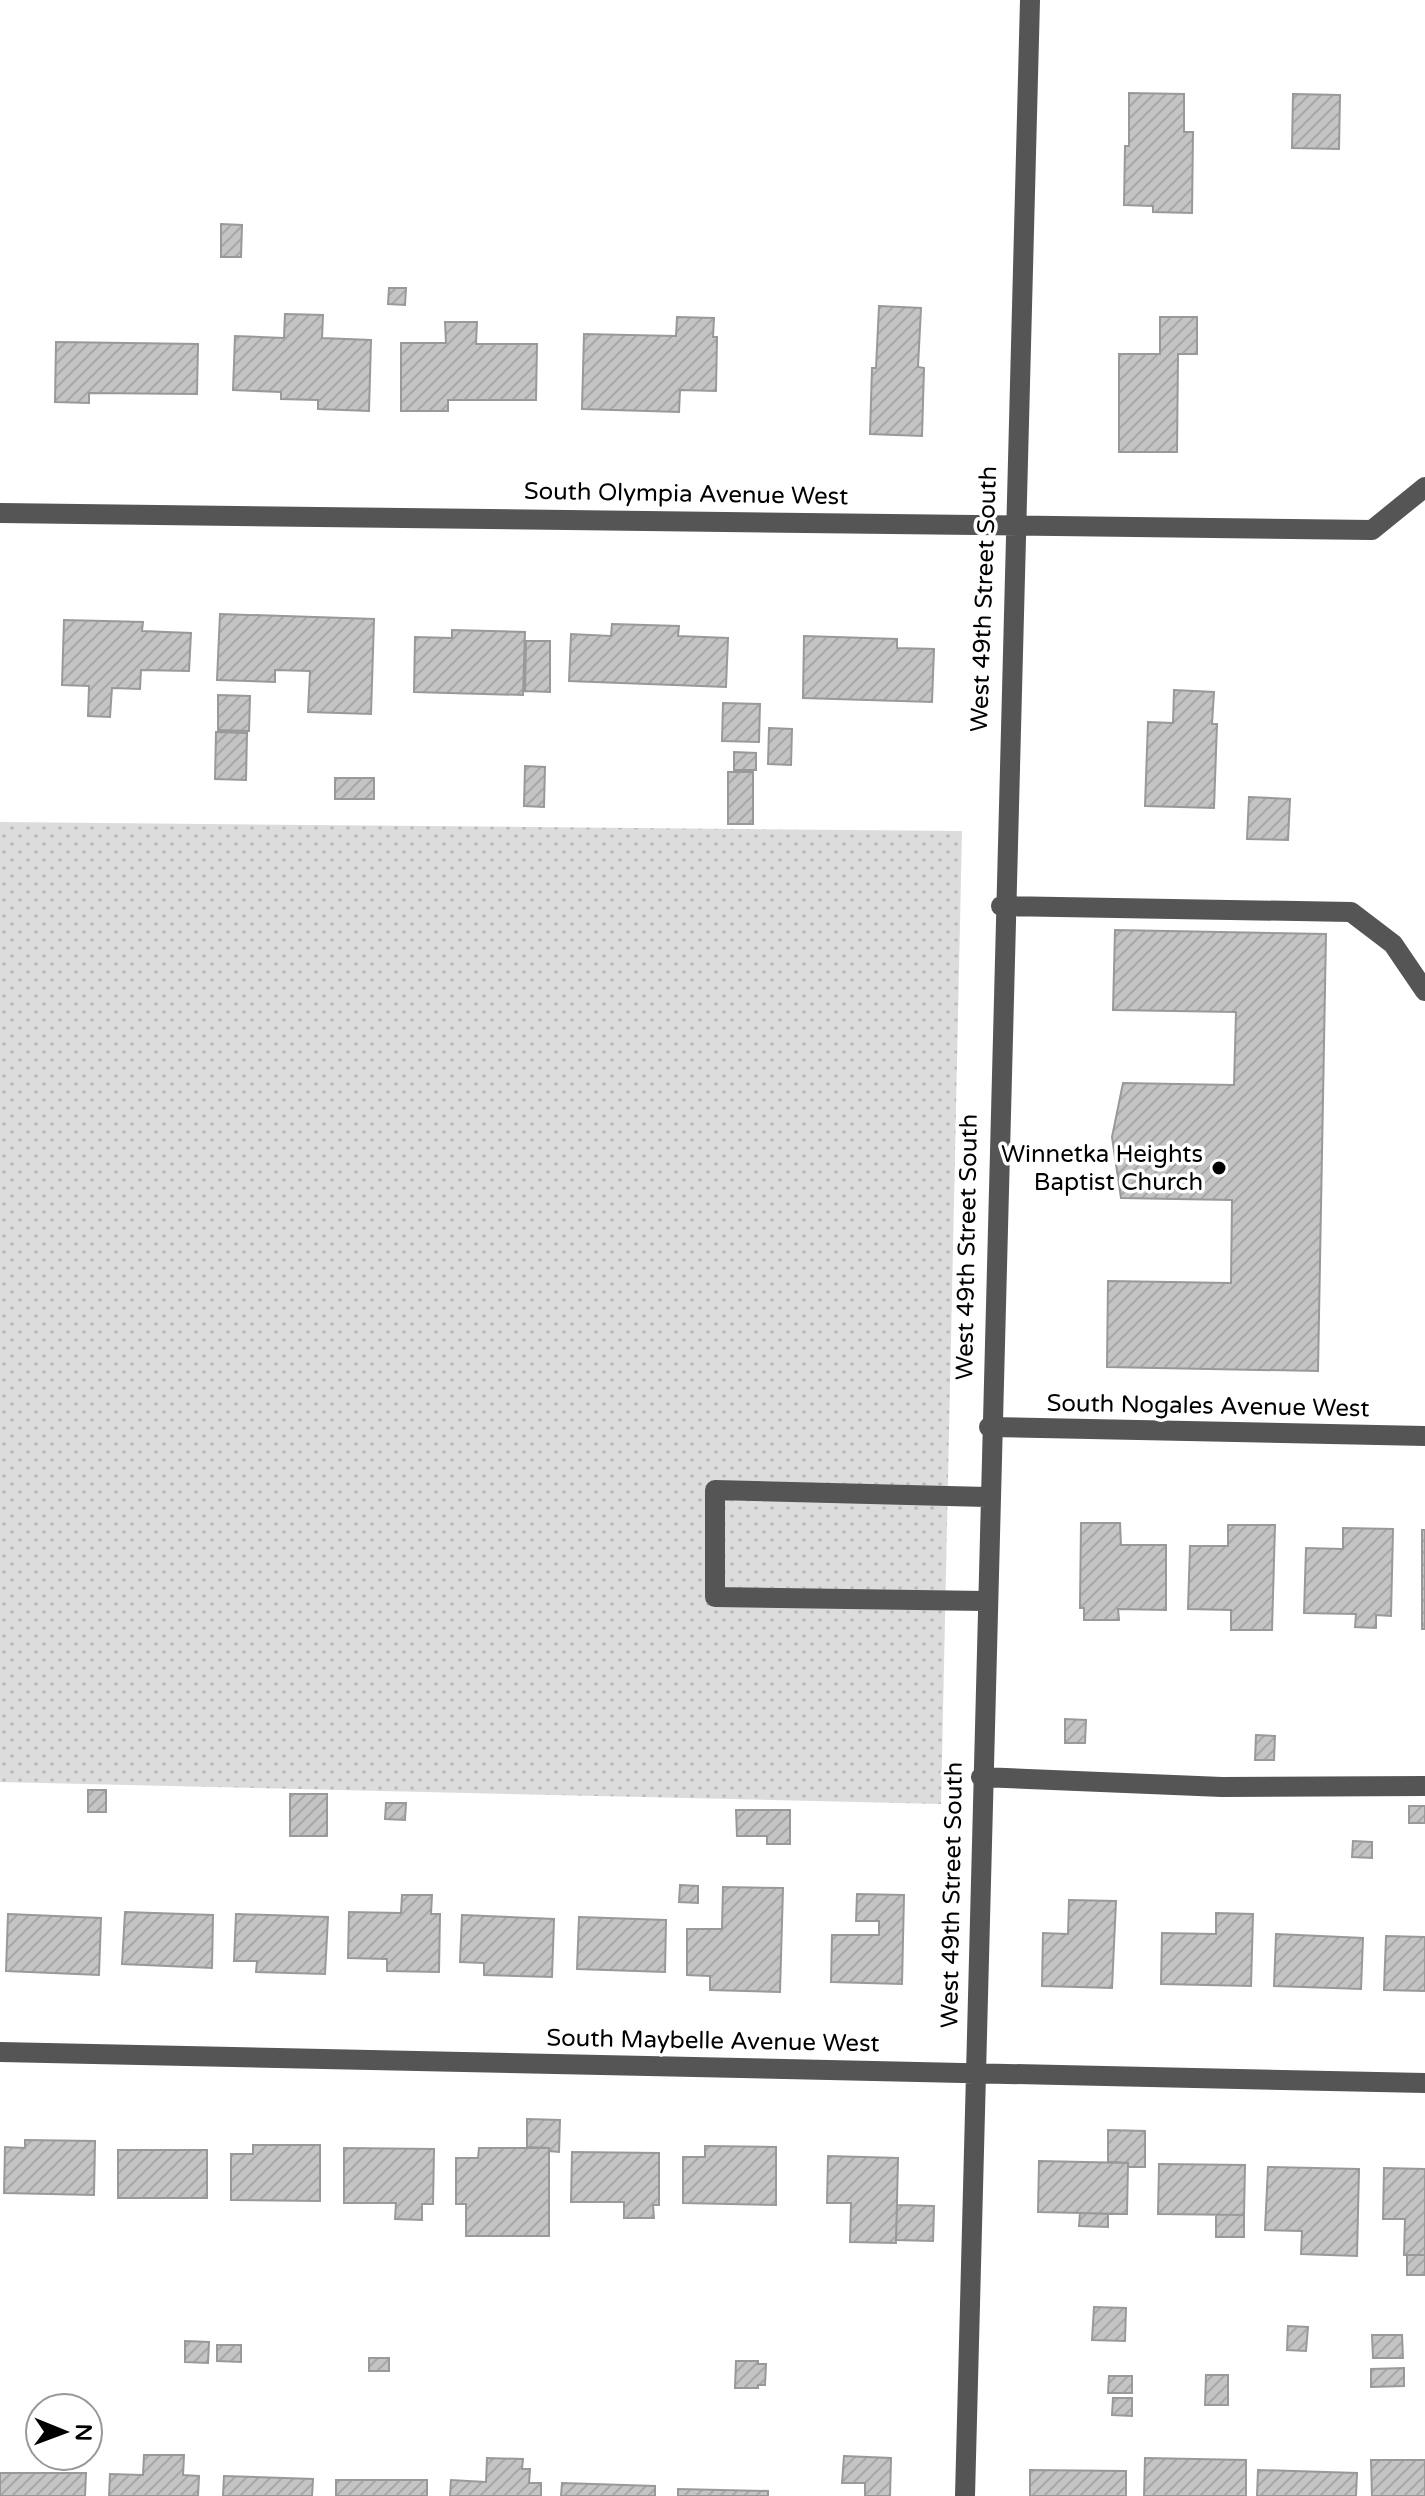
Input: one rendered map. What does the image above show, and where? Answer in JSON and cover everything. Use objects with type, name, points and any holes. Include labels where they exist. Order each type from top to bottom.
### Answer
[{"type":"street","name":"West 49th Street South","points":[[965,2496],[1001,906],[1030,0]]},
{"type":"street","name":"South Olympia Avenue West","points":[[0,513],[1012,523],[1372,530],[1425,487]]},
{"type":"street","points":[[1001,906],[1351,912],[1393,944],[1425,991]]},
{"type":"street","name":"South Nogales Avenue West","points":[[989,1427],[1425,1436]]},
{"type":"street","points":[[985,1601],[715,1597],[715,1490],[987,1497]]},
{"type":"street","points":[[981,1777],[1222,1787],[1425,1786]]},
{"type":"street","name":"South Maybelle Avenue West","points":[[0,2052],[1425,2083]]},
{"type":"shaded area","points":[[0,822],[962,831],[941,1804],[0,1782]]},
{"type":"building","points":[[1129,93],[1184,94],[1184,132],[1193,132],[1192,213],[1153,212],[1153,206],[1124,205]]},
{"type":"building","points":[[1293,94],[1340,95],[1339,149],[1292,148]]},
{"type":"building","points":[[221,224],[242,225],[241,257],[221,257]]},
{"type":"building","points":[[389,288],[406,288],[405,305],[388,304]]},
{"type":"building","points":[[879,306],[921,308],[918,367],[924,368],[922,436],[870,434],[872,368],[876,368]]},
{"type":"building","points":[[285,314],[323,315],[322,338],[371,340],[369,411],[318,409],[318,400],[281,399],[281,392],[233,390],[235,336],[284,338]]},
{"type":"building","points":[[677,317],[714,318],[713,337],[717,337],[716,391],[680,390],[679,412],[582,409],[584,334],[676,336]]},
{"type":"building","points":[[1160,317],[1197,317],[1197,354],[1178,354],[1177,452],[1119,452],[1119,354],[1160,354]]},
{"type":"building","points":[[445,322],[477,322],[476,344],[537,344],[536,400],[448,400],[448,411],[401,411],[401,343],[446,343]]},
{"type":"building","points":[[56,342],[198,344],[197,394],[89,393],[89,403],[55,402]]},
{"type":"building","points":[[220,614],[374,619],[371,714],[308,712],[310,671],[275,670],[275,682],[217,680]]},
{"type":"building","points":[[64,620],[143,622],[142,631],[191,633],[189,671],[141,670],[140,689],[112,688],[110,717],[88,716],[89,686],[62,685]]},
{"type":"building","points":[[612,624],[679,626],[678,636],[728,638],[726,687],[569,681],[571,634],[611,636]]},
{"type":"building","points":[[452,630],[525,632],[523,695],[414,692],[415,637],[452,638]]},
{"type":"building","points":[[804,636],[897,639],[897,648],[934,649],[932,702],[803,698]]},
{"type":"building","points":[[526,641],[550,641],[550,692],[525,691]]},
{"type":"building","points":[[1174,690],[1214,692],[1212,724],[1217,724],[1214,808],[1145,806],[1148,722],[1173,723]]},
{"type":"building","points":[[218,695],[250,696],[249,731],[218,730]]},
{"type":"building","points":[[723,703],[760,704],[759,742],[722,741]]},
{"type":"building","points":[[769,728],[792,729],[791,765],[768,764]]},
{"type":"building","points":[[216,732],[247,733],[246,780],[215,779]]},
{"type":"building","points":[[734,752],[756,753],[756,770],[734,770]]},
{"type":"building","points":[[525,766],[545,767],[544,807],[524,806]]},
{"type":"building","points":[[728,772],[753,772],[753,824],[728,824]]},
{"type":"building","points":[[335,778],[374,778],[374,799],[335,799]]},
{"type":"building","points":[[1249,797],[1290,799],[1288,840],[1247,839]]},
{"type":"building","name":"Winnetka Heights Baptist Church","points":[[1115,930],[1326,934],[1318,1371],[1107,1367],[1108,1281],[1231,1283],[1232,1200],[1121,1198],[1112,1137],[1123,1083],[1234,1085],[1236,1012],[1113,1010]]},
{"type":"building","points":[[1081,1523],[1120,1523],[1121,1545],[1166,1545],[1166,1610],[1118,1609],[1119,1620],[1084,1620],[1084,1608],[1080,1608]]},
{"type":"building","points":[[1228,1525],[1275,1525],[1272,1630],[1231,1630],[1231,1610],[1188,1609],[1190,1546],[1228,1546]]},
{"type":"building","points":[[1343,1528],[1393,1529],[1391,1616],[1376,1615],[1376,1628],[1355,1627],[1356,1614],[1304,1613],[1306,1548],[1343,1549]]},
{"type":"building","points":[[1422,1530],[1425,1530],[1425,1629],[1422,1629]]},
{"type":"building","points":[[1065,1719],[1086,1720],[1085,1743],[1065,1743]]},
{"type":"building","points":[[1256,1735],[1275,1736],[1274,1760],[1255,1760]]},
{"type":"building","points":[[88,1790],[106,1790],[106,1812],[88,1812]]},
{"type":"building","points":[[290,1794],[327,1794],[327,1836],[290,1836]]},
{"type":"building","points":[[386,1803],[406,1803],[405,1820],[385,1819]]},
{"type":"building","points":[[1409,1806],[1425,1806],[1425,1823],[1409,1823]]},
{"type":"building","points":[[736,1810],[790,1810],[790,1844],[767,1844],[767,1836],[737,1836]]},
{"type":"building","points":[[1353,1841],[1372,1842],[1372,1858],[1352,1857]]},
{"type":"building","points":[[680,1885],[698,1886],[698,1903],[679,1902]]},
{"type":"building","points":[[723,1887],[783,1888],[780,1992],[710,1990],[710,1976],[687,1975],[687,1929],[722,1929]]},
{"type":"building","points":[[857,1894],[904,1895],[902,1984],[831,1982],[832,1935],[879,1935],[879,1921],[856,1921]]},
{"type":"building","points":[[402,1895],[432,1895],[431,1914],[440,1914],[439,1972],[387,1971],[387,1959],[348,1958],[349,1912],[401,1913]]},
{"type":"building","points":[[1069,1900],[1116,1901],[1112,1988],[1042,1986],[1043,1933],[1068,1934]]},
{"type":"building","points":[[125,1912],[213,1915],[212,1968],[122,1964]]},
{"type":"building","points":[[1216,1913],[1253,1914],[1251,1986],[1161,1984],[1162,1933],[1216,1934]]},
{"type":"building","points":[[8,1914],[101,1918],[99,1975],[6,1971]]},
{"type":"building","points":[[236,1914],[328,1917],[325,1974],[256,1972],[257,1961],[234,1961]]},
{"type":"building","points":[[462,1915],[554,1919],[552,1977],[484,1975],[484,1963],[460,1962]]},
{"type":"building","points":[[579,1917],[666,1920],[665,1972],[577,1969]]},
{"type":"building","points":[[1276,1934],[1363,1938],[1361,1989],[1274,1986]]},
{"type":"building","points":[[1386,1936],[1425,1937],[1425,1991],[1384,1990]]},
{"type":"building","points":[[527,2119],[560,2120],[559,2152],[549,2151],[549,2148],[527,2147]]},
{"type":"building","points":[[1108,2130],[1145,2131],[1145,2167],[1108,2162]]},
{"type":"building","points":[[25,2140],[95,2141],[94,2195],[4,2193],[5,2147],[25,2148]]},
{"type":"building","points":[[253,2145],[320,2145],[320,2201],[231,2200],[231,2154],[253,2154]]},
{"type":"building","points":[[705,2146],[776,2147],[776,2205],[683,2203],[683,2157],[705,2157]]},
{"type":"building","points":[[344,2148],[434,2149],[433,2204],[422,2204],[422,2220],[395,2219],[396,2203],[344,2203]]},
{"type":"building","points":[[479,2148],[549,2148],[549,2236],[466,2236],[466,2204],[456,2204],[456,2158],[478,2158]]},
{"type":"building","points":[[118,2150],[207,2150],[207,2198],[118,2198]]},
{"type":"building","points":[[572,2152],[659,2153],[659,2205],[653,2205],[654,2218],[624,2218],[624,2202],[571,2202]]},
{"type":"building","points":[[828,2156],[898,2158],[896,2243],[850,2242],[851,2203],[827,2203]]},
{"type":"building","points":[[1039,2161],[1128,2163],[1127,2214],[1038,2212]]},
{"type":"building","points":[[1159,2164],[1245,2165],[1244,2215],[1158,2214]]},
{"type":"building","points":[[1268,2167],[1359,2169],[1357,2256],[1301,2254],[1302,2231],[1265,2230]]},
{"type":"building","points":[[1384,2168],[1425,2169],[1425,2255],[1404,2255],[1405,2219],[1383,2219]]},
{"type":"building","points":[[897,2205],[934,2206],[933,2241],[896,2240]]},
{"type":"building","points":[[1080,2213],[1108,2214],[1108,2227],[1079,2226]]},
{"type":"building","points":[[1216,2215],[1244,2215],[1244,2237],[1216,2237]]},
{"type":"building","points":[[1407,2255],[1425,2255],[1425,2275],[1407,2275]]},
{"type":"building","points":[[1094,2307],[1126,2308],[1125,2341],[1092,2340]]},
{"type":"building","points":[[1288,2326],[1308,2327],[1306,2351],[1287,2350]]},
{"type":"building","points":[[1372,2335],[1402,2335],[1403,2358],[1373,2358]]},
{"type":"building","points":[[185,2341],[209,2342],[208,2363],[185,2362]]},
{"type":"building","points":[[217,2345],[241,2345],[241,2362],[217,2361]]},
{"type":"building","points":[[369,2358],[389,2358],[389,2371],[369,2371]]},
{"type":"building","points":[[736,2361],[766,2364],[765,2385],[735,2388]]},
{"type":"building","points":[[1404,2368],[1404,2386],[1371,2387],[1371,2369]]},
{"type":"building","points":[[1206,2375],[1228,2375],[1228,2405],[1205,2405]]},
{"type":"building","points":[[1109,2376],[1132,2376],[1132,2393],[1108,2393]]},
{"type":"building","points":[[1113,2398],[1132,2398],[1132,2416],[1112,2415]]},
{"type":"building","points":[[144,2455],[184,2455],[183,2475],[199,2476],[198,2496],[109,2496],[110,2474],[143,2475]]},
{"type":"building","points":[[844,2456],[891,2458],[890,2496],[865,2496],[865,2483],[842,2483]]},
{"type":"building","points":[[487,2458],[523,2459],[522,2469],[530,2469],[529,2483],[541,2483],[541,2496],[450,2496],[451,2480],[486,2482]]},
{"type":"building","points":[[1145,2458],[1246,2460],[1246,2496],[1144,2496]]},
{"type":"building","points":[[1371,2460],[1425,2460],[1425,2496],[1372,2496]]},
{"type":"building","points":[[1030,2470],[1126,2471],[1126,2496],[1030,2496]]},
{"type":"building","points":[[1258,2470],[1357,2473],[1356,2496],[1257,2496]]},
{"type":"building","points":[[0,2473],[86,2473],[85,2496],[0,2496]]},
{"type":"building","points":[[224,2476],[313,2479],[312,2496],[223,2496]]},
{"type":"building","points":[[336,2480],[427,2480],[427,2496],[336,2496]]},
{"type":"building","points":[[562,2483],[655,2486],[655,2496],[561,2496]]},
{"type":"building","points":[[678,2489],[768,2491],[768,2496],[678,2496]]},
{"type":"place","name":"Winnetka Heights Baptist Church","points":[[1219,1168]]}]
